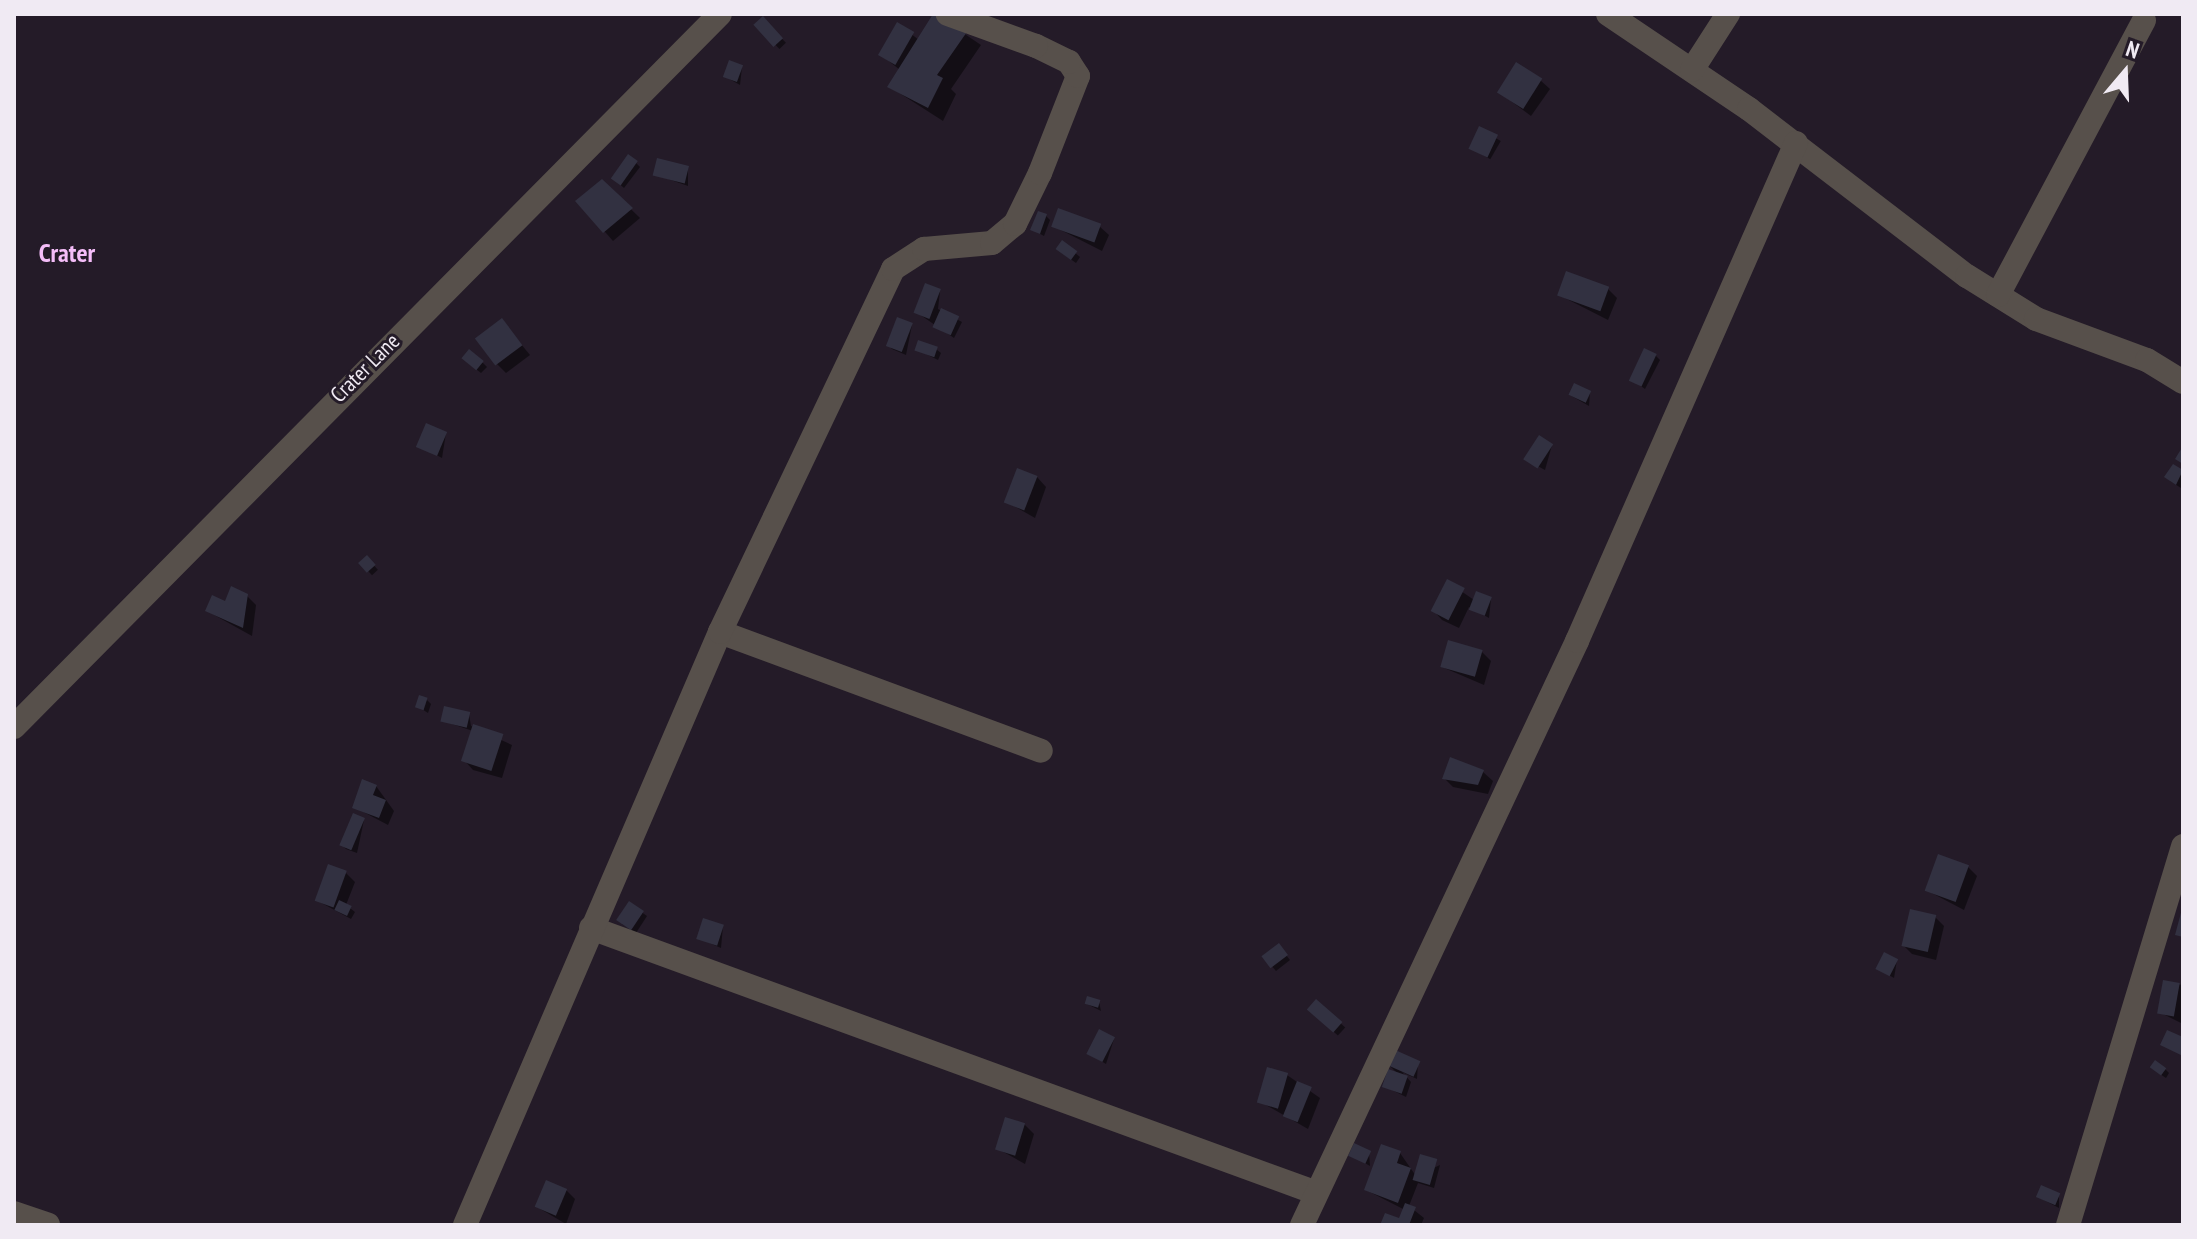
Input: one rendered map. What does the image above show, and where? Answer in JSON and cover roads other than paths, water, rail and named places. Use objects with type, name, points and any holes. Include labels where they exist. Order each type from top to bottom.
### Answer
[{"type":"street","name":"Crater Lane","points":[[14,727],[720,14]]},
{"type":"street","points":[[465,1225],[720,632],[893,269],[906,254],[924,249],[992,243],[1015,224],[1078,76],[1069,62],[1036,46],[948,14]]},
{"type":"street","points":[[1608,14],[1796,143],[1998,295],[2183,382]]},
{"type":"street","points":[[1692,70],[1728,14]]},
{"type":"street","points":[[1998,295],[2144,20]]},
{"type":"street","points":[[1302,1225],[1314,1192],[1584,627],[1796,143]]},
{"type":"street","points":[[720,632],[1041,751]]},
{"type":"street","points":[[2068,1225],[2183,846]]},
{"type":"street","points":[[591,928],[1314,1192]]},
{"type":"street","points":[[14,1213],[48,1225]]},
{"type":"district","name":"Crater","points":[[67,253]]}]
